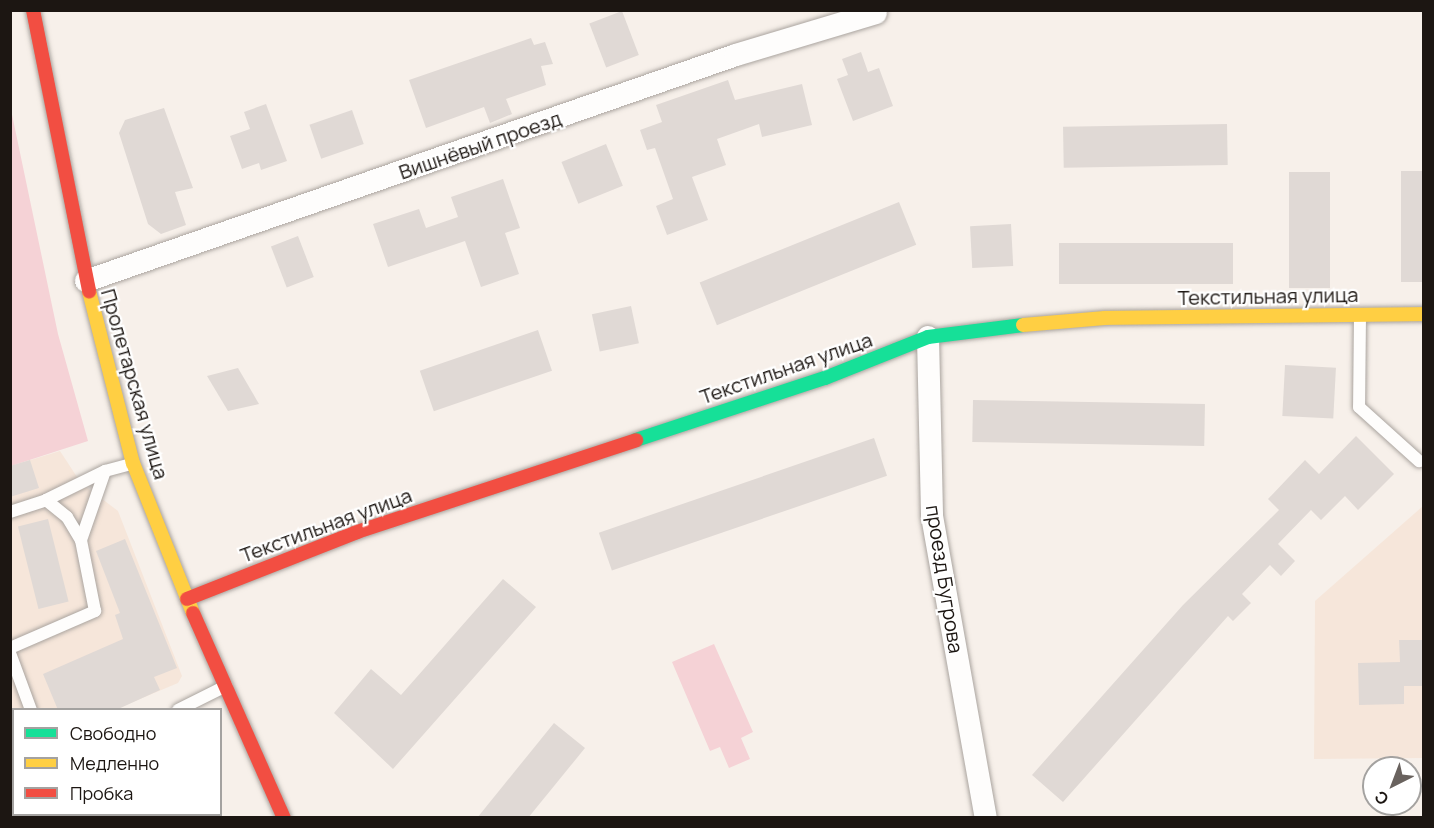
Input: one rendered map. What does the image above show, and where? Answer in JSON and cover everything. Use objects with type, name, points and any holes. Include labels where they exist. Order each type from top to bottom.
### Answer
[{"type":"street","name":"Пролетарская улица","points":[[33,10],[86,281],[133,463],[187,599],[284,818]]},
{"type":"street","name":"Вишнёвый проезд","points":[[86,281],[736,55],[876,14]]},
{"type":"street","name":"Текстильная улица","points":[[187,599],[357,532],[825,378],[928,337],[967,330],[1105,318],[1424,314]]},
{"type":"street","name":"проезд Бугрова","points":[[928,337],[932,516],[986,818]]},
{"type":"lane","points":[[1360,315],[1359,407],[1419,461]]},
{"type":"lane","points":[[10,512],[46,500],[105,471],[133,463]]},
{"type":"lane","points":[[81,540],[105,471]]},
{"type":"lane","points":[[10,648],[95,611],[81,540],[67,517],[46,500]]},
{"type":"lane","points":[[10,653],[29,708]]},
{"type":"lane","points":[[182,708],[226,686]]},
{"type":"shaded area","points":[[10,105],[58,334],[88,441],[11,466]]},
{"type":"shaded area","points":[[60,451],[81,483],[118,511],[182,676],[178,683],[118,708],[12,708],[11,749],[11,466]]},
{"type":"shaded area","points":[[1423,506],[1423,758],[1422,756],[1362,756],[1362,759],[1314,759],[1315,601]]},
{"type":"shaded area","points":[[714,644],[753,732],[741,738],[750,759],[729,768],[720,747],[710,751],[672,662]]},
{"type":"building","points":[[622,11],[639,55],[606,67],[589,24]]},
{"type":"building","points":[[531,38],[534,45],[545,42],[553,64],[541,66],[546,85],[506,99],[512,114],[490,123],[484,107],[426,128],[409,80]]},
{"type":"building","points":[[861,52],[868,72],[879,68],[893,106],[853,121],[837,79],[848,75],[842,59]]},
{"type":"building","points":[[728,80],[735,100],[802,84],[812,125],[762,137],[759,124],[717,139],[726,165],[692,177],[708,220],[667,235],[656,206],[673,199],[655,148],[647,150],[640,130],[662,122],[656,105]]},
{"type":"building","points":[[266,104],[287,161],[261,170],[259,163],[242,169],[230,136],[250,129],[244,112]]},
{"type":"building","points":[[164,108],[193,188],[175,192],[186,225],[161,234],[148,224],[119,133],[125,120]]},
{"type":"building","points":[[352,110],[364,144],[321,159],[309,125]]},
{"type":"building","points":[[1227,124],[1228,165],[1064,168],[1063,127]]},
{"type":"building","points":[[606,144],[623,186],[578,204],[561,162]]},
{"type":"building","points":[[1401,171],[1424,171],[1424,282],[1401,282]]},
{"type":"building","points":[[1289,172],[1330,172],[1330,288],[1289,288]]},
{"type":"building","points":[[503,179],[520,228],[505,233],[519,274],[481,287],[465,241],[388,267],[373,224],[419,209],[426,228],[458,217],[451,197]]},
{"type":"building","points":[[899,202],[916,245],[717,325],[700,283]]},
{"type":"building","points":[[1011,224],[1013,266],[972,268],[970,226]]},
{"type":"building","points":[[298,236],[314,277],[287,287],[271,246]]},
{"type":"building","points":[[1059,243],[1233,243],[1233,284],[1059,284]]},
{"type":"building","points":[[631,306],[639,343],[600,351],[592,314]]},
{"type":"building","points":[[538,330],[552,371],[434,411],[420,371]]},
{"type":"building","points":[[1285,365],[1336,368],[1333,419],[1282,416]]},
{"type":"building","points":[[238,368],[259,404],[228,411],[207,376]]},
{"type":"building","points":[[973,400],[1205,404],[1204,446],[972,442]]},
{"type":"building","points":[[1356,436],[1394,474],[1358,510],[1345,496],[1321,520],[1311,510],[1278,544],[1295,561],[1281,576],[1270,565],[1242,594],[1251,603],[1233,621],[1228,616],[1063,802],[1032,775],[1183,605],[1279,510],[1268,499],[1305,460],[1319,474]]},
{"type":"building","points":[[874,438],[887,476],[612,571],[599,533]]},
{"type":"building","points":[[30,460],[39,488],[10,497],[10,466]]},
{"type":"building","points":[[48,519],[69,601],[38,609],[18,526]]},
{"type":"building","points":[[125,539],[177,668],[154,677],[160,690],[120,708],[57,708],[43,674],[123,639],[115,615],[120,613],[96,551]]},
{"type":"building","points":[[503,579],[536,607],[393,769],[334,713],[371,669],[401,695]]},
{"type":"building","points":[[1399,640],[1424,640],[1424,686],[1404,686],[1404,704],[1359,705],[1358,663],[1400,662]]},
{"type":"building","points":[[554,723],[585,748],[528,818],[477,818]]},
{"type":"traffic: fast","points":[[636,440],[825,378],[928,337],[1023,325]]},
{"type":"traffic: slow","points":[[89,291],[133,463],[193,613]]},
{"type":"traffic: slow","points":[[1023,325],[1105,318],[1424,314]]},
{"type":"traffic: jam","points":[[33,10],[89,291]]},
{"type":"traffic: jam","points":[[187,599],[357,532],[636,440]]},
{"type":"traffic: jam","points":[[193,613],[284,818]]}]
